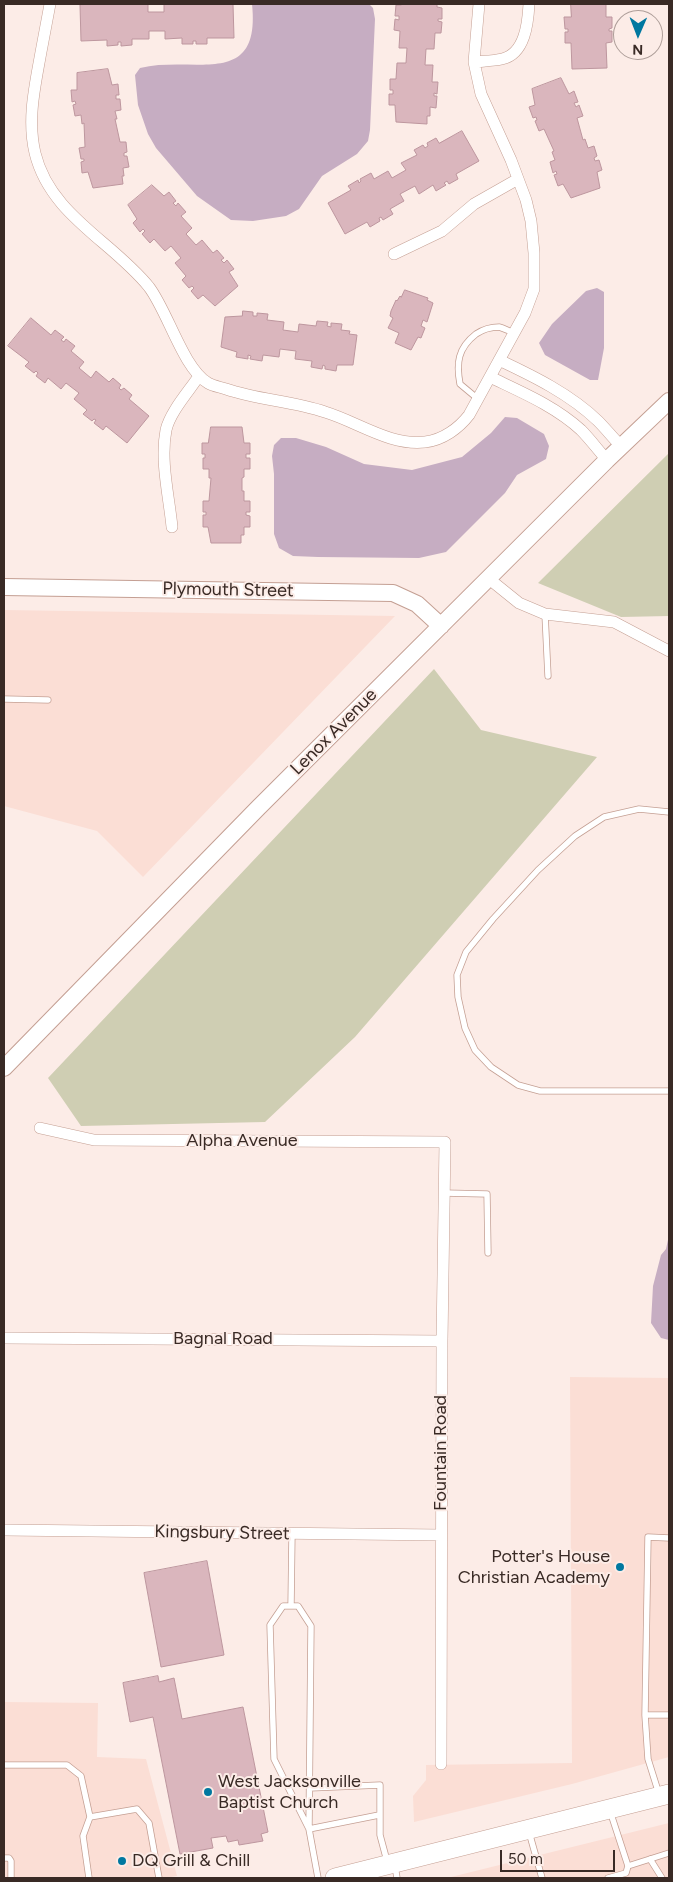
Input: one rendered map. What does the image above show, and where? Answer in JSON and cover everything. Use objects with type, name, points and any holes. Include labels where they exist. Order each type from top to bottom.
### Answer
[{"type":"main road","name":"Lenox Avenue","points":[[4,1068],[149,918],[488,578],[669,400]]},
{"type":"main road","name":"Plymouth Street","points":[[4,587],[393,593],[416,604],[441,626]]},
{"type":"main road","points":[[335,1878],[393,1869],[528,1830],[665,1796]]},
{"type":"street","points":[[50,4],[32,94],[31,125],[35,154],[47,182],[65,209],[125,262],[149,287],[166,313],[189,362],[199,376],[208,383],[241,394],[326,412],[404,442],[427,442],[447,435],[464,422],[525,313],[534,289],[534,253],[531,221],[526,200],[480,94],[474,62],[479,4]]},
{"type":"street","points":[[474,62],[503,59],[512,54],[526,34],[529,4]]},
{"type":"street","points":[[394,254],[442,231],[474,204],[518,179]]},
{"type":"street","points":[[499,360],[541,381],[580,406],[598,420],[621,446]]},
{"type":"street","points":[[172,527],[164,458],[166,428],[199,376]]},
{"type":"street","points":[[490,377],[535,399],[563,416],[581,431],[607,460]]},
{"type":"street","points":[[488,578],[519,603],[545,614],[614,622],[669,651]]},
{"type":"street","name":"Alpha Avenue","points":[[40,1128],[94,1140],[445,1142]]},
{"type":"street","name":"Fountain Road","points":[[440,1764],[445,1142]]},
{"type":"street","name":"Bagnal Road","points":[[4,1338],[442,1341]]},
{"type":"street","name":"Kingsbury Street","points":[[4,1530],[441,1535]]},
{"type":"lane","points":[[478,399],[460,384],[458,371],[459,357],[466,342],[482,330],[498,327],[514,333]]},
{"type":"lane","points":[[545,614],[548,676]]},
{"type":"lane","points":[[4,699],[48,700]]},
{"type":"lane","points":[[669,812],[638,809],[604,817],[575,836],[538,870],[493,919],[466,952],[457,975],[458,997],[465,1028],[474,1050],[491,1066],[518,1085],[540,1091],[669,1091]]},
{"type":"lane","points":[[444,1193],[488,1194],[488,1253]]},
{"type":"lane","points":[[291,1606],[292,1534]]},
{"type":"lane","points":[[665,1796],[648,1759],[645,1715],[648,1537],[669,1538]]},
{"type":"lane","points":[[309,1829],[274,1759],[270,1625],[283,1606],[298,1606],[311,1626],[309,1829],[318,1878]]},
{"type":"lane","points":[[645,1715],[669,1714]]},
{"type":"lane","points":[[4,1765],[67,1765],[81,1776],[90,1817],[83,1836],[89,1878]]},
{"type":"lane","points":[[310,1788],[380,1785],[380,1835],[393,1869]]},
{"type":"lane","points":[[90,1817],[137,1809],[149,1823],[159,1878]]},
{"type":"lane","points":[[608,1878],[626,1873],[628,1866],[610,1809]]},
{"type":"lane","points":[[309,1829],[380,1815]]},
{"type":"lane","points":[[528,1830],[542,1878]]},
{"type":"lane","points":[[628,1866],[669,1853]]},
{"type":"lane","points":[[4,1858],[9,1858],[11,1861],[11,1878]]},
{"type":"lane","points":[[650,1859],[662,1878]]},
{"type":"shaded area","points":[[252,4],[369,4],[373,8],[375,19],[370,130],[368,141],[357,154],[322,176],[299,209],[286,216],[253,221],[231,220],[197,196],[156,148],[148,134],[138,105],[135,75],[140,68],[161,65],[202,65],[235,59],[246,48],[252,31]]},
{"type":"shaded area","points":[[597,288],[604,292],[604,348],[598,380],[590,380],[545,355],[539,343],[552,324],[586,291]]},
{"type":"shaded area","points":[[505,417],[517,418],[544,434],[549,446],[546,459],[517,475],[505,493],[446,552],[419,558],[318,557],[293,556],[279,548],[274,534],[274,474],[272,456],[274,445],[281,438],[296,438],[326,447],[364,464],[412,470],[462,457],[491,433]]},
{"type":"shaded area","points":[[4,610],[395,616],[143,877],[97,831],[4,806]]},
{"type":"shaded area","points":[[669,1235],[669,1340],[661,1338],[651,1323],[653,1286],[661,1255],[666,1249]]},
{"type":"shaded area","name":"Potter's House Christian Academy","points":[[570,1377],[669,1378],[669,1757],[572,1784],[414,1822],[413,1796],[426,1780],[426,1765],[572,1763]]},
{"type":"shaded area","points":[[4,1702],[98,1703],[97,1757],[146,1759],[177,1876],[165,1878],[4,1878]]},
{"type":"shaded area","points":[[669,1823],[669,1878],[447,1878]]},
{"type":"green space","points":[[669,453],[669,616],[621,617],[538,583]]},
{"type":"green space","points":[[434,669],[481,730],[597,757],[355,1037],[265,1122],[81,1126],[48,1078]]},
{"type":"building","points":[[148,4],[148,12],[164,12],[164,4],[233,4],[234,38],[207,38],[207,44],[196,44],[196,41],[193,41],[193,44],[182,44],[182,38],[165,39],[165,31],[149,31],[149,39],[132,39],[132,45],[121,46],[121,42],[118,42],[118,45],[107,46],[107,40],[81,41],[80,5]]},
{"type":"building","points":[[437,4],[437,7],[442,8],[442,19],[438,19],[438,21],[442,22],[441,33],[435,33],[434,49],[426,49],[425,65],[433,65],[432,82],[438,82],[437,94],[434,93],[434,96],[437,96],[436,108],[430,107],[430,116],[427,116],[427,124],[396,122],[395,105],[389,105],[389,94],[393,94],[393,90],[390,90],[390,79],[396,79],[397,63],[406,63],[407,48],[399,48],[400,31],[394,30],[395,19],[399,20],[399,16],[395,16],[396,5]]},
{"type":"building","points":[[571,4],[606,4],[606,17],[612,17],[612,28],[609,31],[612,31],[612,42],[606,43],[607,68],[572,69],[571,43],[565,43],[565,32],[568,32],[568,29],[565,29],[564,17],[571,17]]},
{"type":"building","points":[[108,69],[112,85],[118,84],[119,95],[116,95],[116,99],[120,99],[121,110],[115,111],[117,119],[115,119],[120,142],[126,142],[127,152],[124,153],[124,156],[127,156],[129,167],[123,168],[123,184],[93,188],[88,172],[82,173],[81,162],[84,159],[81,159],[79,148],[85,147],[84,123],[82,124],[81,115],[75,116],[73,105],[76,104],[75,101],[72,102],[71,90],[77,90],[77,73]]},
{"type":"building","points":[[561,78],[569,94],[574,91],[578,102],[574,103],[576,107],[579,105],[583,116],[577,118],[583,140],[585,139],[588,148],[594,146],[597,156],[594,158],[595,161],[599,160],[602,170],[597,172],[600,188],[571,198],[563,184],[558,186],[554,175],[557,174],[556,171],[553,173],[550,162],[555,160],[552,152],[554,151],[544,129],[539,131],[535,121],[537,120],[536,117],[533,118],[529,107],[535,105],[532,89]]},
{"type":"building","points":[[462,131],[479,161],[456,174],[458,179],[449,184],[447,181],[444,183],[446,185],[436,191],[433,185],[419,194],[415,186],[400,194],[404,201],[390,209],[393,214],[383,220],[381,217],[379,218],[380,221],[370,227],[367,222],[345,234],[328,203],[351,190],[348,186],[358,180],[359,183],[360,179],[371,173],[374,179],[388,171],[392,178],[406,170],[401,163],[417,155],[414,150],[423,145],[425,148],[428,146],[427,143],[436,138],[439,143]]},
{"type":"building","points":[[152,185],[164,196],[169,192],[176,201],[173,203],[176,206],[178,203],[186,212],[181,216],[192,228],[186,234],[196,245],[202,240],[213,253],[217,250],[224,258],[221,260],[224,263],[227,260],[234,269],[229,272],[238,286],[215,306],[203,295],[198,299],[191,291],[194,288],[192,286],[189,288],[182,280],[186,276],[175,263],[181,258],[171,246],[165,251],[154,239],[150,243],[142,234],[145,231],[143,229],[140,232],[133,223],[137,219],[128,205]]},
{"type":"building","points":[[405,290],[428,298],[427,300],[433,303],[427,322],[423,320],[421,326],[425,328],[421,338],[418,337],[411,350],[395,343],[399,333],[388,328],[393,318],[390,316],[391,311],[396,300],[401,297]]},
{"type":"building","points":[[243,311],[253,312],[253,316],[257,316],[257,313],[268,314],[267,320],[284,322],[283,330],[298,332],[299,324],[316,326],[317,321],[328,322],[327,326],[331,327],[331,323],[342,324],[341,330],[350,331],[349,334],[357,335],[353,365],[337,365],[336,371],[325,369],[323,365],[322,369],[311,367],[312,361],[295,359],[296,351],[280,349],[279,357],[263,355],[262,361],[250,359],[251,356],[248,355],[248,359],[236,357],[237,352],[221,347],[225,317],[242,316]]},
{"type":"building","points":[[31,318],[51,335],[55,330],[64,337],[61,340],[64,342],[66,339],[75,346],[71,351],[84,362],[79,368],[91,378],[96,371],[109,382],[113,378],[121,385],[119,388],[121,390],[124,388],[132,395],[129,399],[149,416],[127,443],[106,426],[103,430],[94,423],[96,420],[92,421],[83,414],[87,410],[74,399],[79,393],[66,383],[61,389],[48,378],[45,383],[36,376],[38,373],[36,371],[34,373],[25,366],[29,362],[8,346]]},
{"type":"building","points":[[211,427],[242,427],[244,443],[250,443],[250,454],[246,454],[246,458],[250,458],[250,469],[244,469],[242,491],[244,491],[244,501],[250,501],[250,512],[246,512],[246,515],[250,516],[250,527],[244,527],[241,543],[211,543],[208,527],[203,527],[203,515],[206,515],[206,512],[203,512],[203,501],[209,501],[211,478],[209,478],[209,469],[203,469],[205,454],[202,454],[202,443],[208,443]]},
{"type":"building","points":[[207,1561],[224,1655],[161,1667],[144,1573]]},
{"type":"building","points":[[158,1676],[159,1682],[174,1678],[182,1719],[243,1707],[268,1832],[261,1834],[263,1841],[239,1845],[238,1840],[228,1842],[226,1836],[211,1838],[213,1848],[180,1854],[153,1717],[130,1722],[123,1683]]},
{"type":"place","name":"Potter's House Christian Academy","points":[[620,1567]]},
{"type":"place","name":"West Jacksonville Baptist Church","points":[[208,1792]]},
{"type":"place","name":"DQ Grill & Chill","points":[[122,1861]]}]
